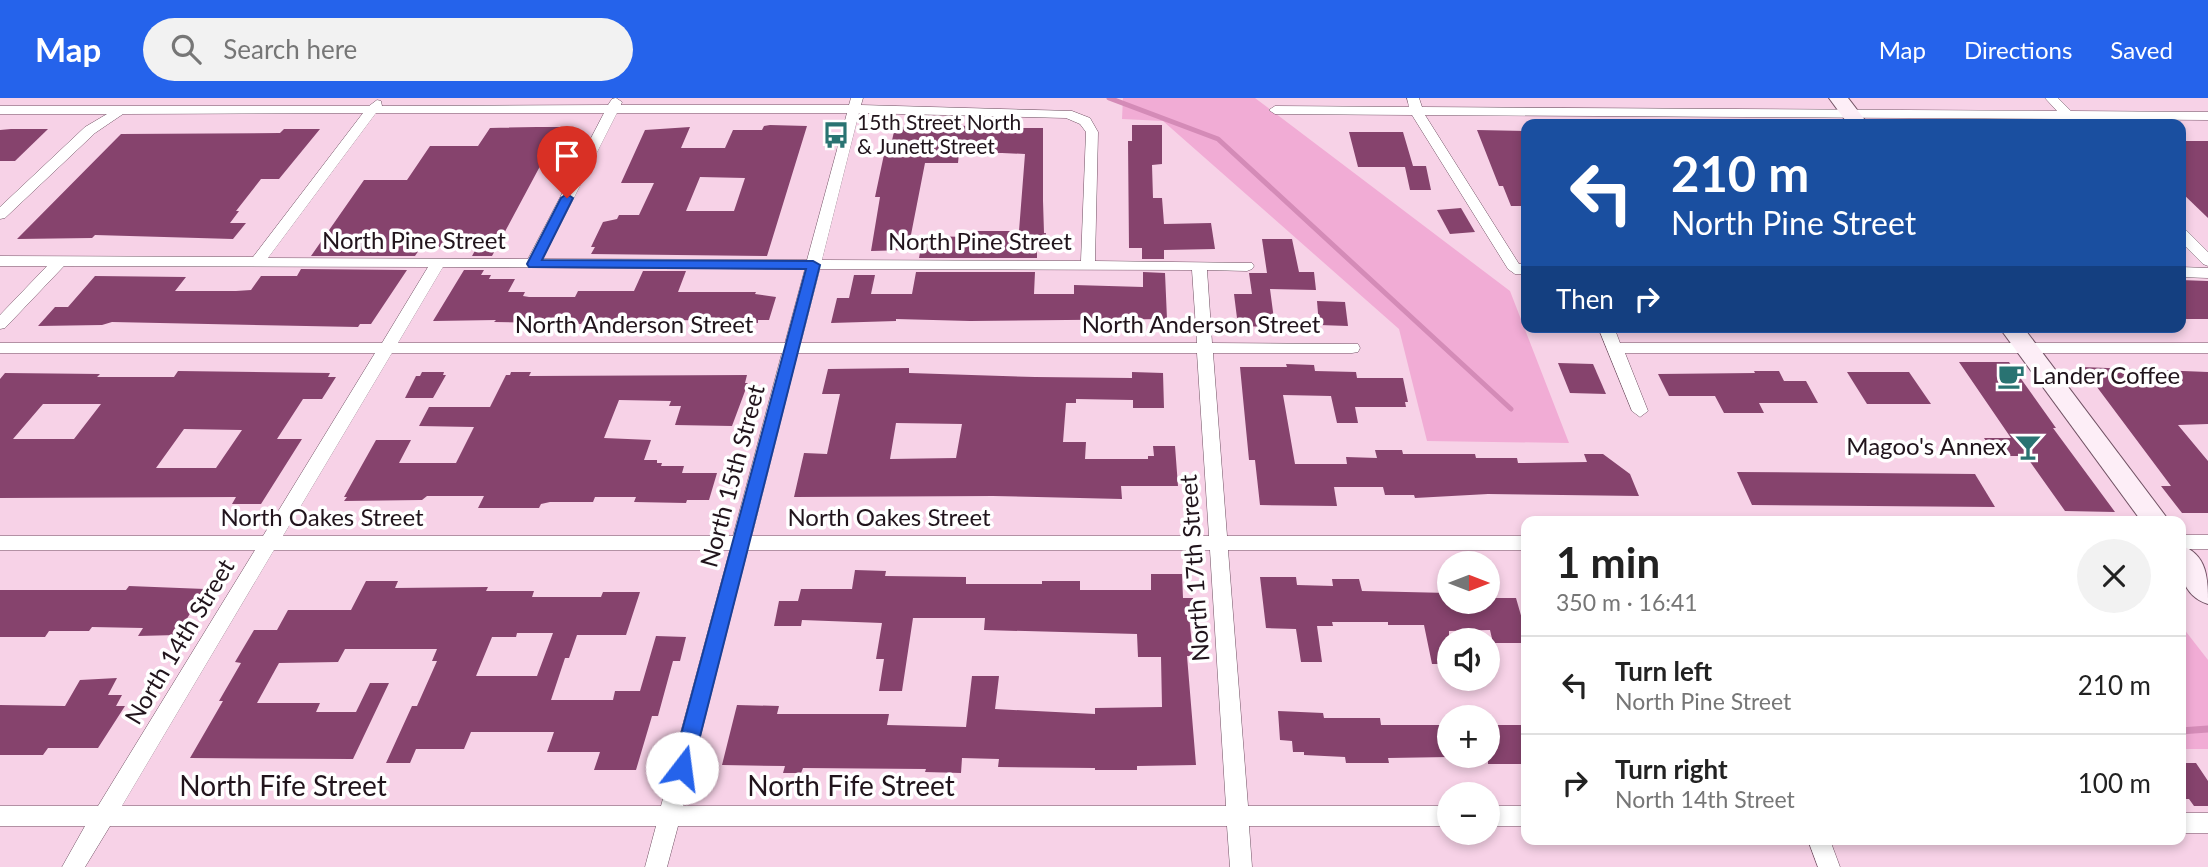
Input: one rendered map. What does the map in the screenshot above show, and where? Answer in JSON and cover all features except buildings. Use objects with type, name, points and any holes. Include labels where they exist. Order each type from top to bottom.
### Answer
[{"type":"main road","points":[[2017,337],[2152,516]]},
{"type":"main road","points":[[2186,564],[2208,593]]},
{"type":"street","points":[[0,215],[90,130],[138,98]]},
{"type":"street","points":[[1622,98],[1633,118]]},
{"type":"street","points":[[2051,98],[2071,119]]},
{"type":"street","points":[[256,262],[377,104]]},
{"type":"street","points":[[0,110],[377,104],[855,104],[1078,117],[1086,121],[1092,132],[1088,264]]},
{"type":"street","points":[[533,264],[615,104]]},
{"type":"street","name":"North 15th Street","points":[[656,867],[855,104]]},
{"type":"street","points":[[1415,105],[1515,270],[1521,270]]},
{"type":"street","points":[[1275,110],[1415,105],[1633,118],[1849,111],[2047,119]]},
{"type":"street","points":[[2106,119],[2208,116]]},
{"type":"street","points":[[2186,238],[2208,261]]},
{"type":"street","name":"North Pine Street","points":[[0,261],[1247,266]]},
{"type":"street","points":[[0,324],[59,262]]},
{"type":"street","name":"North 14th Street","points":[[73,867],[438,263]]},
{"type":"street","name":"North 17th Street","points":[[1199,265],[1241,867]]},
{"type":"street","points":[[2186,272],[2208,273]]},
{"type":"street","points":[[1608,333],[1640,411]]},
{"type":"street","points":[[1614,348],[2017,337],[2208,348]]},
{"type":"street","name":"North Anderson Street","points":[[0,348],[1352,348]]},
{"type":"street","points":[[2186,542],[2208,542]]},
{"type":"street","name":"North Oakes Street","points":[[0,543],[1521,543]]},
{"type":"street","name":"North Fife Street","points":[[0,816],[1437,816]]},
{"type":"street","points":[[1500,816],[1521,816]]},
{"type":"street","points":[[2186,822],[2208,823]]},
{"type":"street","points":[[1821,845],[1829,867]]},
{"type":"shaded area","points":[[1123,98],[1255,98],[1510,291],[1521,319],[1521,333],[1526,333],[1569,443],[1427,441],[1399,329],[1163,121],[1122,119]]},
{"type":"shaded area","points":[[2186,632],[2208,660],[2208,749],[2186,749]]},
{"type":"waterway","points":[[1109,98],[1218,139],[1511,409]]},
{"type":"waterway","points":[[2186,731],[2208,729]]},
{"type":"place","name":"15th Street North & Junett Street","points":[[836,135]]},
{"type":"place","name":"Lander Coffee","points":[[2011,376]]},
{"type":"place","name":"Magoo's Annex","points":[[2028,447]]},
{"type":"route","points":[[567,198],[533,264],[813,265],[682,768]]}]
